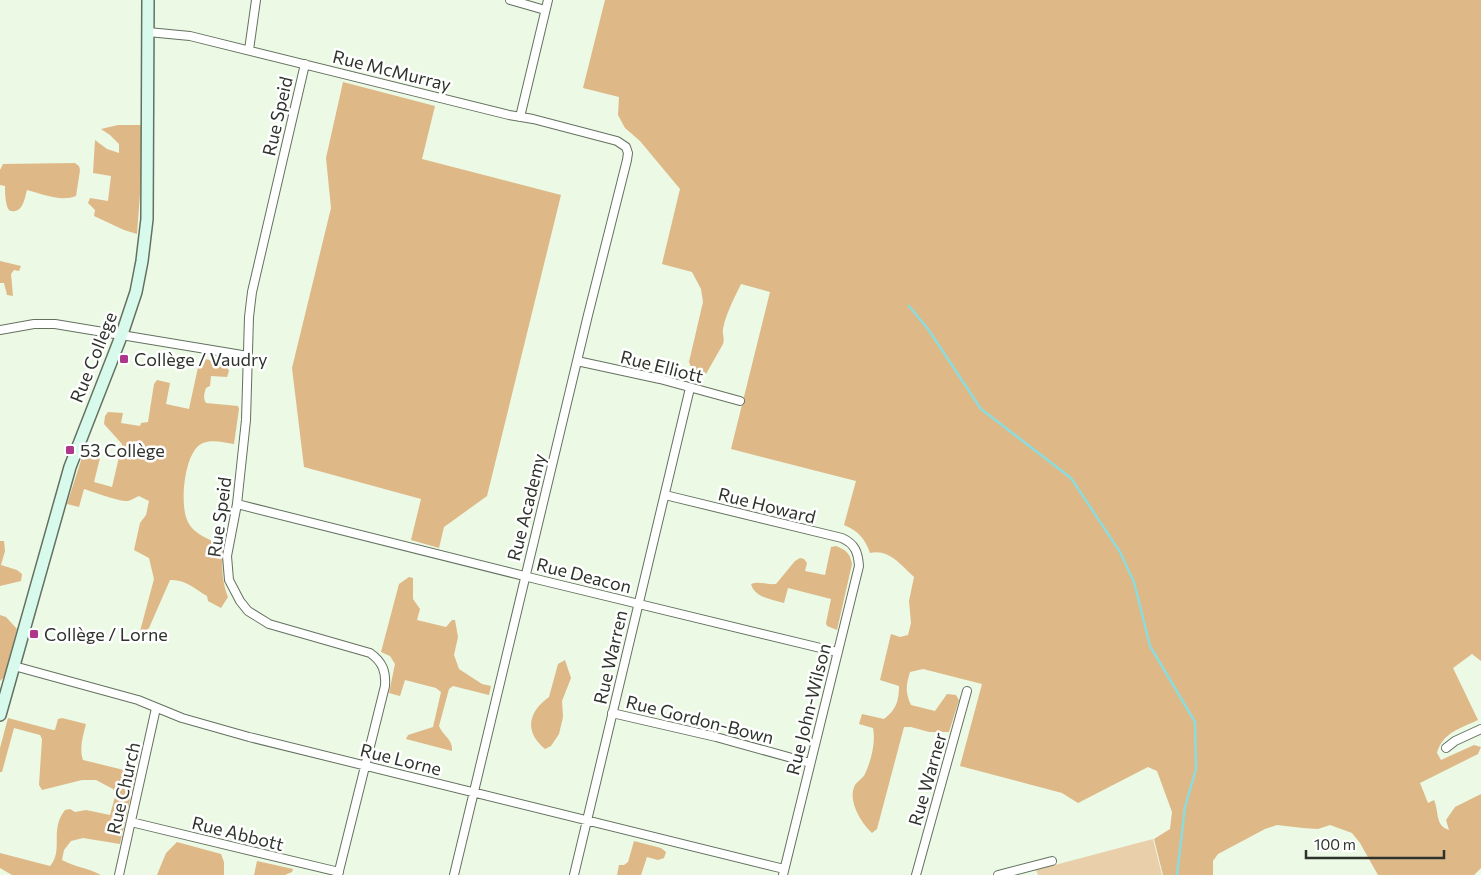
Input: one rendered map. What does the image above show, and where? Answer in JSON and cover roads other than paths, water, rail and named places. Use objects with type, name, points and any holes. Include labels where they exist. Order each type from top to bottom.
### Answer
[{"type":"street","name":"Rue College","points":[[0,715],[3,692],[14,666],[70,467],[122,334],[136,292],[146,232],[148,202],[148,0]]},
{"type":"street","points":[[249,50],[256,0]]},
{"type":"street","points":[[510,0],[545,10]]},
{"type":"street","points":[[520,117],[548,0]]},
{"type":"street","name":"Rue McMurray","points":[[148,32],[190,36],[249,50],[520,117],[617,142],[626,147]]},
{"type":"street","name":"Rue Speid","points":[[305,64],[255,278],[249,317],[247,410],[237,504],[228,551],[227,569],[233,591],[248,611],[264,622],[280,629],[370,653],[378,658],[384,667],[386,676],[385,686],[338,874]]},
{"type":"street","name":"Rue Academy","points":[[454,875],[627,160],[628,153],[626,147]]},
{"type":"street","points":[[0,330],[24,325],[48,324],[122,334],[248,356]]},
{"type":"street","name":"Rue Elliott","points":[[577,361],[660,379],[740,401]]},
{"type":"street","name":"Rue Warren","points":[[574,875],[637,604],[666,495],[690,388]]},
{"type":"street","name":"Rue Howard","points":[[666,495],[842,538],[849,541],[856,551]]},
{"type":"street","name":"Rue Deacon","points":[[237,504],[837,652]]},
{"type":"street","name":"Rue John-Wilson","points":[[784,872],[859,566],[856,551]]},
{"type":"street","name":"Rue Lorne","points":[[14,666],[127,697],[182,718],[249,737],[473,793],[534,806],[784,872]]},
{"type":"street","name":"Rue Warner","points":[[916,875],[967,691]]},
{"type":"street","name":"Rue Church","points":[[119,875],[156,708]]},
{"type":"street","name":"Rue Gordon-Bown","points":[[612,713],[810,762]]},
{"type":"street","points":[[1446,748],[1455,740],[1481,729]]},
{"type":"street","name":"Rue Abbott","points":[[131,822],[338,874]]},
{"type":"street","points":[[998,875],[1052,860]]},
{"type":"waterway","points":[[909,306],[928,329],[981,409],[1071,478],[1120,552],[1134,582],[1150,646],[1195,722],[1196,769],[1185,807],[1177,875]]},
{"type":"place","name":"Collège / Vaudry","points":[[124,359]]},
{"type":"place","name":"53 Collège","points":[[70,450]]},
{"type":"place","name":"Collège / Lorne","points":[[34,634]]}]
